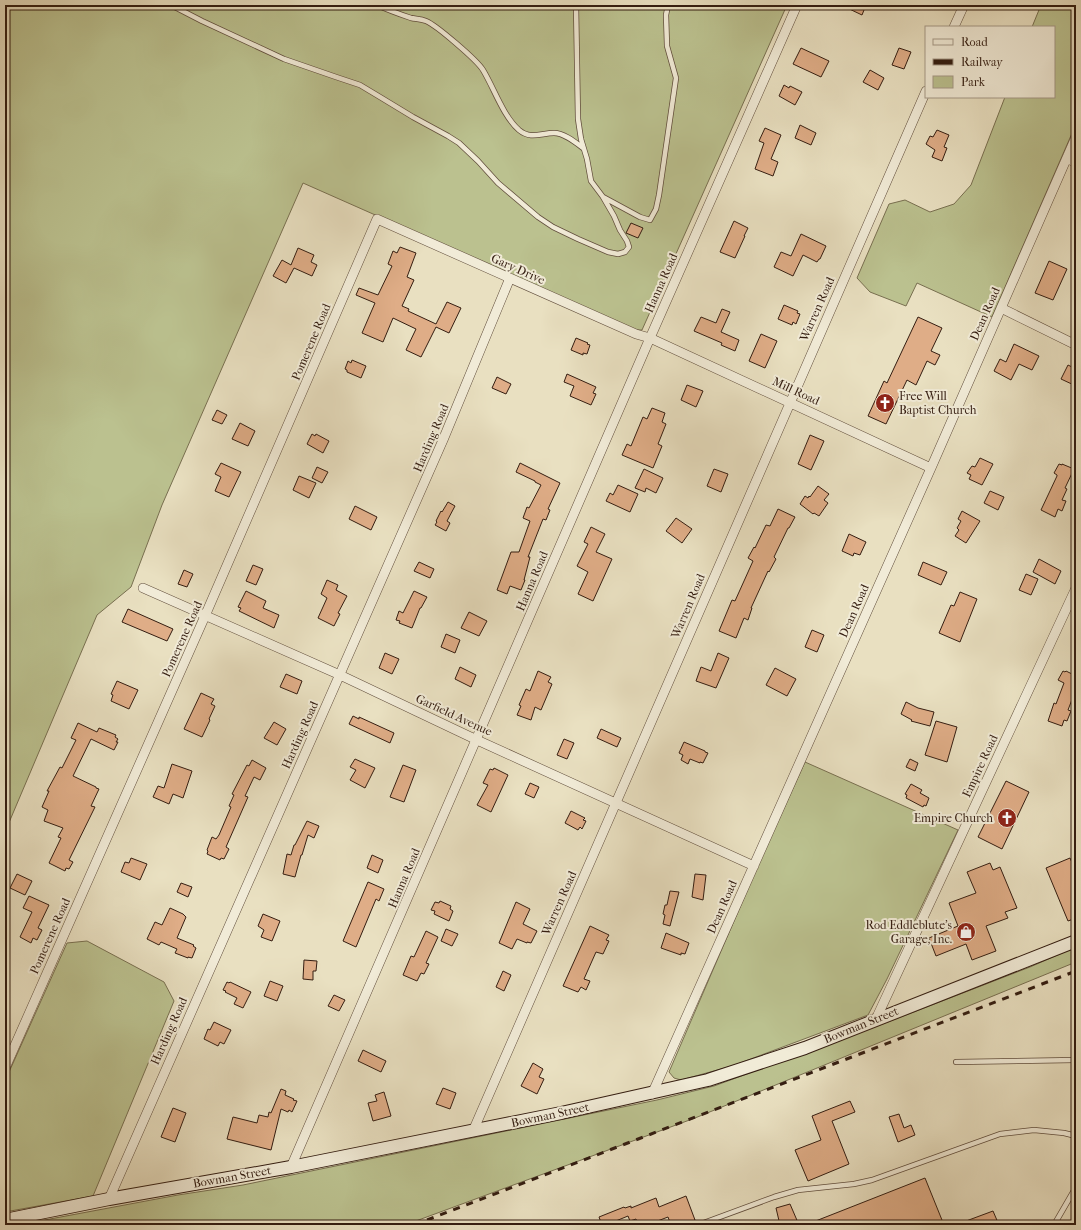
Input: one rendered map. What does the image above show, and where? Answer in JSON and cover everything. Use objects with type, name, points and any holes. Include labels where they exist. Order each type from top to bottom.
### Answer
[{"type":"street","name":"Hanna Road","points":[[291,1167],[650,338],[797,5]]},
{"type":"street","points":[[954,26],[964,5]]},
{"type":"street","name":"Warren Road","points":[[473,1131],[925,93]]},
{"type":"street","name":"Dean Road","points":[[652,1094],[931,468],[1076,137]]},
{"type":"street","points":[[1067,158],[1076,163]]},
{"type":"street","name":"Gary Drive","points":[[377,219],[636,334],[650,338]]},
{"type":"street","name":"Pomerene Road","points":[[5,1068],[205,616],[377,219]]},
{"type":"street","name":"Harding Road","points":[[109,1199],[443,440],[510,278]]},
{"type":"street","points":[[1001,308],[1076,345]]},
{"type":"street","name":"Mill Road","points":[[650,338],[931,468]]},
{"type":"street","name":"Garfield Avenue","points":[[143,588],[340,675],[477,740],[754,866]]},
{"type":"street","name":"Empire Road","points":[[876,1019],[1076,588]]},
{"type":"street","name":"Bowman Street","points":[[5,1220],[109,1199],[291,1167],[473,1131],[652,1094],[708,1080],[739,1071],[804,1048],[1076,941]]},
{"type":"lane","points":[[171,5],[202,22],[284,59],[360,85],[459,143],[498,183],[552,227],[608,252],[618,254],[625,252],[629,247],[627,240],[620,230],[603,197],[591,181],[578,119],[576,5]]},
{"type":"lane","points":[[376,5],[396,13],[426,21],[435,26],[462,49],[482,68],[511,122],[523,133],[533,136],[554,133],[563,135],[583,148]]},
{"type":"lane","points":[[603,197],[640,217],[650,220],[656,209],[676,78],[667,46],[666,15],[668,5]]},
{"type":"lane","points":[[956,1062],[1076,1060]]},
{"type":"lane","points":[[698,1225],[774,1197],[798,1190],[854,1184],[872,1180],[1000,1134],[1034,1130],[1064,1133],[1076,1136]]},
{"type":"lane","points":[[1054,1225],[1076,1187]]},
{"type":"green space","points":[[5,5],[787,5],[642,330],[635,330],[303,183],[162,505],[131,587],[97,615],[5,832]]},
{"type":"green space","points":[[1041,5],[1076,5],[1076,124],[992,317],[917,283],[906,306],[870,292],[857,278],[889,204],[905,200],[930,212],[954,204],[971,185],[1005,98],[1055,98],[1055,26],[1032,26]]},
{"type":"green space","points":[[805,762],[958,830],[887,979],[868,1015],[732,1066],[681,1080],[674,1078],[669,1072],[759,863]]},
{"type":"green space","points":[[87,941],[164,982],[174,1001],[93,1196],[5,1212],[5,1081],[67,943]]},
{"type":"green space","points":[[1076,947],[1076,962],[695,1118],[405,1225],[18,1225],[178,1195],[243,1185],[657,1100],[714,1086],[880,1025],[1030,967]]},
{"type":"building","points":[[841,5],[866,5],[862,15]]},
{"type":"building","points":[[801,48],[829,61],[821,77],[793,64]]},
{"type":"building","points":[[899,48],[911,52],[904,69],[892,65]]},
{"type":"building","points":[[870,70],[884,78],[878,90],[863,82]]},
{"type":"building","points":[[784,85],[789,88],[790,86],[802,92],[795,105],[779,96]]},
{"type":"building","points":[[800,125],[816,133],[811,145],[795,138]]},
{"type":"building","points":[[765,128],[781,135],[771,159],[778,162],[773,176],[755,169],[764,143],[759,141]]},
{"type":"building","points":[[937,130],[949,135],[944,147],[947,148],[942,161],[932,157],[935,150],[926,144],[930,136],[933,137]]},
{"type":"building","points":[[734,221],[748,228],[735,258],[720,252]]},
{"type":"building","points":[[631,223],[643,228],[638,238],[626,233]]},
{"type":"building","points":[[801,234],[826,246],[817,262],[803,255],[793,276],[774,267],[781,252],[791,256]]},
{"type":"building","points":[[400,247],[416,253],[407,277],[414,280],[402,306],[409,309],[408,311],[436,324],[447,302],[461,308],[449,333],[436,327],[421,357],[406,350],[416,329],[393,318],[383,342],[362,333],[375,303],[356,295],[359,288],[378,295],[392,266],[388,264],[393,251],[397,253]]},
{"type":"building","points":[[298,248],[314,255],[311,262],[317,265],[312,276],[294,268],[286,283],[273,276],[282,260],[291,265]]},
{"type":"building","points":[[1049,261],[1067,269],[1053,300],[1035,293]]},
{"type":"building","points":[[784,305],[798,311],[797,313],[800,314],[796,324],[793,322],[792,325],[778,319]]},
{"type":"building","points":[[722,309],[730,312],[721,332],[739,340],[735,351],[721,345],[722,343],[694,331],[701,317],[716,323]]},
{"type":"building","points":[[918,317],[942,328],[931,351],[940,355],[935,365],[927,361],[916,385],[907,380],[886,424],[868,416],[884,381],[887,383]]},
{"type":"building","points":[[761,334],[777,341],[765,368],[749,361]]},
{"type":"building","points":[[576,338],[590,345],[587,354],[583,353],[583,355],[571,350]]},
{"type":"building","points":[[1014,344],[1039,356],[1032,370],[1019,364],[1011,380],[994,371],[1000,359],[1006,362]]},
{"type":"building","points":[[352,360],[366,366],[361,378],[347,372],[345,369],[348,361],[351,363]]},
{"type":"building","points":[[1068,365],[1076,369],[1076,386],[1061,379]]},
{"type":"building","points":[[567,374],[596,387],[593,393],[596,394],[591,405],[570,396],[574,386],[564,382]]},
{"type":"building","points":[[497,377],[511,384],[506,394],[492,388]]},
{"type":"building","points":[[687,385],[703,391],[696,407],[681,400]]},
{"type":"building","points":[[652,408],[665,413],[662,422],[666,424],[658,444],[662,446],[653,468],[622,455],[627,444],[631,446],[643,417],[647,419]]},
{"type":"building","points":[[217,410],[227,415],[222,424],[212,420]]},
{"type":"building","points":[[240,423],[255,431],[248,446],[232,439]]},
{"type":"building","points":[[312,434],[315,436],[316,434],[329,441],[323,453],[307,444]]},
{"type":"building","points":[[810,435],[824,441],[811,470],[798,464]]},
{"type":"building","points":[[980,458],[993,464],[982,485],[969,479],[971,475],[967,473],[972,466],[975,467]]},
{"type":"building","points":[[221,463],[241,472],[229,497],[215,491],[221,477],[215,474]]},
{"type":"building","points":[[520,463],[560,483],[548,509],[550,510],[546,520],[543,519],[528,557],[530,557],[525,580],[521,590],[510,586],[507,594],[497,590],[511,552],[519,552],[530,521],[523,518],[527,507],[529,508],[541,485],[516,472]]},
{"type":"building","points":[[1059,464],[1074,469],[1065,488],[1067,489],[1062,500],[1066,501],[1062,511],[1058,509],[1055,517],[1041,510],[1057,476],[1054,473]]},
{"type":"building","points":[[317,467],[328,472],[322,483],[312,478]]},
{"type":"building","points":[[644,469],[663,478],[656,493],[646,488],[645,492],[635,488]]},
{"type":"building","points":[[714,469],[728,474],[721,492],[707,486]]},
{"type":"building","points":[[299,476],[316,483],[309,498],[293,490]]},
{"type":"building","points":[[618,485],[638,494],[630,512],[606,501],[610,493],[613,495]]},
{"type":"building","points":[[818,486],[829,494],[824,500],[828,503],[819,516],[814,513],[813,514],[800,504],[805,496],[808,498],[809,496],[810,497]]},
{"type":"building","points":[[990,491],[1004,497],[998,510],[984,503]]},
{"type":"building","points":[[448,502],[455,506],[447,521],[450,523],[446,531],[435,525],[441,511],[442,512]]},
{"type":"building","points":[[355,506],[377,517],[371,530],[349,519]]},
{"type":"building","points":[[778,509],[795,517],[774,557],[776,559],[769,572],[768,571],[751,608],[748,620],[744,618],[736,638],[719,631],[732,600],[735,601],[753,561],[748,558],[754,547],[755,548],[766,525],[770,526]]},
{"type":"building","points":[[962,511],[980,521],[966,543],[955,536],[959,530],[957,528],[961,521],[958,519]]},
{"type":"building","points":[[676,518],[692,529],[682,543],[666,531]]},
{"type":"building","points":[[591,527],[605,534],[596,552],[612,559],[593,601],[578,594],[588,572],[577,566],[588,544],[584,542]]},
{"type":"building","points":[[849,534],[866,542],[860,555],[854,553],[853,556],[842,551]]},
{"type":"building","points":[[1039,559],[1061,571],[1055,584],[1033,572]]},
{"type":"building","points":[[419,562],[434,569],[430,578],[414,571]]},
{"type":"building","points":[[923,562],[947,572],[941,585],[918,575]]},
{"type":"building","points":[[253,565],[263,569],[256,585],[246,581]]},
{"type":"building","points":[[184,570],[193,574],[187,587],[178,584]]},
{"type":"building","points":[[1026,574],[1038,579],[1031,595],[1019,590]]},
{"type":"building","points":[[327,580],[338,585],[336,590],[347,596],[338,613],[340,614],[334,626],[318,618],[327,598],[321,594]]},
{"type":"building","points":[[246,591],[266,601],[263,608],[279,615],[274,628],[239,611],[241,608],[238,607]]},
{"type":"building","points":[[414,591],[427,597],[420,608],[412,628],[399,623],[400,621],[396,620],[399,611],[403,613]]},
{"type":"building","points":[[960,592],[977,599],[960,642],[939,633],[951,605],[954,606]]},
{"type":"building","points":[[128,609],[173,629],[167,641],[122,622]]},
{"type":"building","points":[[469,612],[487,621],[479,636],[461,628]]},
{"type":"building","points":[[812,630],[824,635],[817,652],[805,647]]},
{"type":"building","points":[[446,634],[460,640],[455,653],[441,647]]},
{"type":"building","points":[[385,653],[399,659],[392,674],[379,668]]},
{"type":"building","points":[[718,653],[729,658],[716,688],[696,681],[701,667],[711,671]]},
{"type":"building","points":[[460,667],[476,675],[471,687],[455,679]]},
{"type":"building","points":[[775,668],[796,679],[787,696],[766,685]]},
{"type":"building","points":[[538,671],[551,677],[548,682],[552,684],[541,710],[535,707],[531,720],[517,715],[521,706],[519,705],[526,689],[530,691]]},
{"type":"building","points":[[1063,671],[1076,676],[1076,689],[1068,710],[1071,711],[1067,721],[1064,720],[1062,726],[1048,721],[1054,703],[1056,704],[1064,683],[1058,680]]},
{"type":"building","points":[[286,674],[302,681],[297,694],[280,687]]},
{"type":"building","points":[[117,681],[138,690],[129,709],[111,701],[113,695],[111,694]]},
{"type":"building","points":[[201,693],[214,699],[211,704],[215,706],[202,737],[184,729]]},
{"type":"building","points":[[906,702],[918,708],[934,712],[930,726],[911,721],[912,720],[901,714]]},
{"type":"building","points":[[353,716],[359,719],[359,717],[394,733],[390,743],[349,724]]},
{"type":"building","points":[[936,721],[957,727],[947,762],[925,755]]},
{"type":"building","points":[[274,722],[286,729],[277,745],[264,738]]},
{"type":"building","points":[[78,723],[97,732],[99,728],[116,735],[115,737],[118,739],[116,742],[118,742],[114,750],[91,739],[73,776],[99,789],[91,806],[95,807],[69,860],[73,862],[69,869],[66,868],[65,871],[49,863],[61,838],[58,837],[63,828],[44,821],[48,810],[42,807],[49,791],[47,791],[60,767],[62,768],[76,740],[71,738]]},
{"type":"building","points":[[601,729],[621,738],[617,747],[597,738]]},
{"type":"building","points":[[564,739],[574,743],[567,759],[557,755]]},
{"type":"building","points":[[684,742],[708,753],[703,763],[690,759],[688,764],[681,760],[683,755],[679,753]]},
{"type":"building","points":[[355,759],[375,768],[365,788],[350,780],[356,770],[350,767]]},
{"type":"building","points":[[910,759],[918,763],[915,771],[906,767]]},
{"type":"building","points":[[252,760],[266,768],[260,780],[254,777],[245,796],[248,797],[226,847],[229,849],[224,859],[221,858],[220,860],[207,854],[207,850],[212,837],[216,839],[219,835],[231,807],[229,806],[234,795],[232,794],[247,765],[249,766]]},
{"type":"building","points":[[172,764],[192,771],[183,798],[173,794],[169,804],[153,797],[158,786],[164,788]]},
{"type":"building","points":[[403,765],[416,770],[404,802],[390,797]]},
{"type":"building","points":[[494,768],[508,775],[491,812],[477,805],[488,785],[483,783],[490,769],[493,770]]},
{"type":"building","points":[[1006,781],[1029,792],[1002,849],[978,837]]},
{"type":"building","points":[[530,783],[539,787],[534,798],[525,794]]},
{"type":"building","points":[[911,784],[922,790],[920,793],[929,798],[926,806],[924,805],[923,807],[906,798],[907,795],[905,794]]},
{"type":"building","points":[[571,811],[585,818],[583,820],[586,821],[582,829],[580,827],[578,830],[565,823]]},
{"type":"building","points":[[307,821],[319,826],[314,838],[308,835],[295,877],[283,874],[287,854],[291,855],[294,845]]},
{"type":"building","points":[[372,855],[383,860],[378,873],[367,868]]},
{"type":"building","points":[[131,858],[147,864],[140,880],[121,872],[125,862],[129,863]]},
{"type":"building","points":[[1070,858],[1076,872],[1076,918],[1068,921],[1046,868]]},
{"type":"building","points":[[990,863],[993,870],[1000,867],[1017,908],[1005,912],[1008,918],[986,926],[996,951],[972,960],[966,944],[936,956],[929,938],[958,926],[949,903],[976,893],[967,872]]},
{"type":"building","points":[[17,874],[32,881],[25,895],[10,888]]},
{"type":"building","points":[[695,874],[706,875],[703,900],[692,897]]},
{"type":"building","points":[[368,882],[384,889],[379,901],[376,899],[356,947],[343,941]]},
{"type":"building","points":[[181,883],[192,887],[188,897],[177,892]]},
{"type":"building","points":[[670,891],[679,892],[670,926],[663,924],[665,915],[663,914],[665,905],[667,905]]},
{"type":"building","points":[[29,896],[49,905],[38,928],[42,930],[37,940],[33,938],[31,943],[20,937],[32,912],[23,908]]},
{"type":"building","points":[[440,901],[451,906],[450,909],[453,911],[449,921],[434,914],[435,911],[431,910],[435,902],[439,903]]},
{"type":"building","points":[[516,902],[530,909],[523,924],[537,931],[531,943],[517,939],[512,949],[499,943]]},
{"type":"building","points":[[170,908],[186,917],[177,938],[194,945],[193,946],[196,948],[192,958],[175,953],[177,949],[161,942],[159,945],[147,939],[155,922],[162,925]]},
{"type":"building","points":[[263,914],[280,921],[272,941],[261,937],[264,930],[258,926]]},
{"type":"building","points":[[590,926],[609,935],[606,940],[609,941],[603,954],[596,952],[584,979],[590,981],[586,990],[581,987],[578,992],[563,986]]},
{"type":"building","points":[[446,929],[458,934],[452,946],[441,941]]},
{"type":"building","points":[[426,931],[438,937],[426,963],[429,964],[424,974],[421,973],[417,981],[403,975],[411,956],[414,957]]},
{"type":"building","points":[[666,933],[689,943],[685,954],[681,953],[681,955],[661,948]]},
{"type":"building","points":[[304,960],[317,961],[316,971],[313,971],[313,980],[303,979]]},
{"type":"building","points":[[503,971],[511,975],[504,991],[496,987]]},
{"type":"building","points":[[270,981],[283,986],[277,1001],[264,996]]},
{"type":"building","points":[[227,982],[251,992],[243,1008],[234,1004],[237,998],[223,990]]},
{"type":"building","points":[[334,995],[345,1000],[339,1011],[328,1006]]},
{"type":"building","points":[[214,1022],[231,1030],[224,1044],[220,1042],[218,1046],[204,1039],[208,1029],[210,1030]]},
{"type":"building","points":[[363,1050],[386,1061],[381,1072],[358,1061]]},
{"type":"building","points":[[533,1063],[543,1069],[539,1077],[544,1079],[537,1094],[521,1086]]},
{"type":"building","points":[[443,1088],[456,1093],[450,1109],[436,1104]]},
{"type":"building","points":[[281,1089],[286,1091],[285,1095],[297,1101],[292,1112],[281,1109],[271,1150],[227,1139],[233,1117],[257,1123],[259,1115],[268,1117]]},
{"type":"building","points":[[384,1092],[391,1116],[373,1121],[368,1103],[377,1101],[375,1095]]},
{"type":"building","points":[[850,1101],[855,1112],[832,1121],[849,1164],[808,1181],[795,1150],[821,1140],[812,1116]]},
{"type":"building","points":[[173,1108],[186,1113],[175,1142],[161,1137]]},
{"type":"building","points":[[899,1114],[904,1128],[911,1125],[915,1135],[898,1142],[889,1117]]},
{"type":"building","points":[[925,1178],[944,1225],[808,1225],[808,1224]]},
{"type":"building","points":[[686,1196],[695,1220],[681,1225],[671,1225],[668,1217],[647,1225],[638,1225],[636,1219],[630,1221],[628,1216],[606,1225],[602,1225],[599,1217],[624,1207],[631,1206],[631,1208],[656,1198],[659,1207]]},
{"type":"building","points":[[790,1204],[799,1225],[780,1225],[776,1208]]},
{"type":"building","points":[[993,1211],[999,1225],[958,1225],[958,1224]]},
{"type":"railway","points":[[414,1225],[1076,971]]},
{"type":"place","name":"Free Will Baptist Church","points":[[885,403]]},
{"type":"place","name":"Empire Church","points":[[1007,818]]},
{"type":"place","name":"Rod Eddleblute's Garage, Inc.","points":[[966,932]]}]
